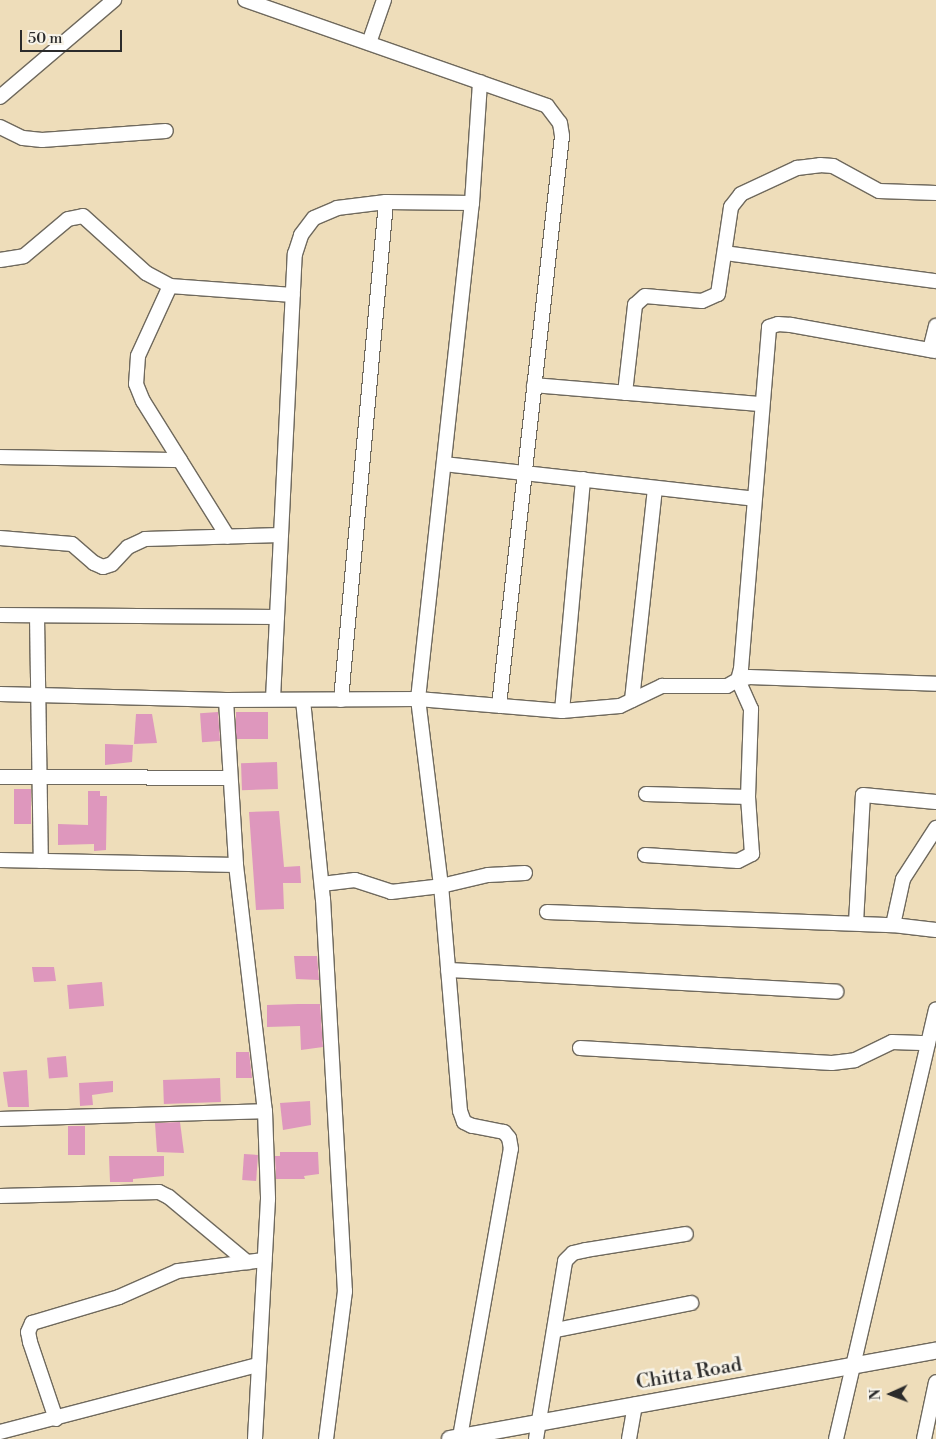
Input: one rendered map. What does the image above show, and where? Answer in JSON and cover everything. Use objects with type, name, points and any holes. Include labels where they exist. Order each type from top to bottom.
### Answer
[{"type":"street","points":[[0,97],[114,0]]},
{"type":"street","points":[[246,0],[547,106],[560,123],[562,136],[499,706]]},
{"type":"street","points":[[370,44],[384,0]]},
{"type":"street","points":[[455,1438],[512,1149],[510,1138],[504,1132],[472,1126],[464,1122],[460,1111],[441,886],[418,699],[472,204],[480,82]]},
{"type":"street","points":[[0,127],[23,138],[42,140],[166,131]]},
{"type":"street","points":[[625,393],[635,305],[639,299],[712,300],[718,294],[735,200],[797,168],[833,166],[879,191],[936,193]]},
{"type":"street","points":[[273,699],[295,254],[302,235],[314,218],[337,208],[386,202],[472,204]]},
{"type":"street","points":[[341,700],[386,202]]},
{"type":"street","points":[[0,260],[24,256],[68,219],[83,216],[146,273],[170,286],[293,296]]},
{"type":"street","points":[[725,253],[936,281]]},
{"type":"street","points":[[170,286],[135,368],[143,401],[228,537]]},
{"type":"street","points":[[645,855],[746,860],[752,854],[748,798],[751,709],[738,680],[741,669],[766,340],[770,327],[778,324],[933,351],[936,326]]},
{"type":"street","points":[[534,385],[761,404]]},
{"type":"street","points":[[0,458],[180,460]]},
{"type":"street","points":[[444,464],[754,499]]},
{"type":"street","points":[[562,711],[583,479]]},
{"type":"street","points":[[632,700],[655,488]]},
{"type":"street","points":[[0,538],[72,544],[94,563],[103,567],[112,564],[128,546],[145,539],[281,535]]},
{"type":"street","points":[[0,615],[277,617]]},
{"type":"street","points":[[37,616],[41,861]]},
{"type":"street","points":[[0,694],[226,700],[418,699],[562,711],[620,706],[662,686],[728,686],[749,676],[936,684]]},
{"type":"street","points":[[226,700],[236,864],[265,1111],[268,1199],[257,1365],[255,1439]]},
{"type":"street","points":[[303,700],[322,884],[345,1291],[326,1439]]},
{"type":"street","points":[[0,777],[230,778]]},
{"type":"street","points":[[646,794],[748,798]]},
{"type":"street","points":[[856,924],[863,795],[936,802]]},
{"type":"street","points":[[893,925],[903,879],[936,828]]},
{"type":"street","points":[[0,860],[236,864]]},
{"type":"street","points":[[322,884],[355,880],[391,892],[441,886],[488,875],[525,873]]},
{"type":"street","points":[[547,912],[893,925],[936,930]]},
{"type":"street","points":[[448,970],[836,992]]},
{"type":"street","points":[[836,1439],[851,1366],[936,1009]]},
{"type":"street","points":[[580,1048],[832,1063],[855,1060],[892,1042],[928,1043]]},
{"type":"street","points":[[0,1119],[265,1111]]},
{"type":"street","points":[[0,1196],[159,1192],[169,1197],[247,1262]]},
{"type":"street","points":[[536,1439],[556,1330],[565,1261],[574,1253],[686,1234]]},
{"type":"street","points":[[56,1419],[30,1342],[28,1332],[32,1323],[128,1294],[178,1271],[264,1260]]},
{"type":"street","points":[[556,1330],[691,1302]]},
{"type":"street","name":"Chitta Road","points":[[455,1438],[936,1351]]},
{"type":"street","points":[[0,1432],[56,1419],[257,1365]]},
{"type":"street","points":[[924,1439],[936,1382]]},
{"type":"street","points":[[629,1439],[635,1405]]},
{"type":"building","points":[[218,712],[220,741],[202,742],[200,713]]},
{"type":"building","points":[[236,712],[268,712],[268,739],[236,739]]},
{"type":"building","points":[[136,714],[152,714],[157,743],[134,744]]},
{"type":"building","points":[[105,744],[133,745],[132,762],[105,765]]},
{"type":"building","points":[[277,762],[278,789],[242,790],[241,763]]},
{"type":"building","points":[[14,789],[31,789],[31,824],[14,824]]},
{"type":"building","points":[[88,791],[100,791],[100,796],[107,796],[106,850],[94,851],[94,844],[58,845],[58,824],[88,825]]},
{"type":"building","points":[[279,811],[284,867],[300,866],[301,883],[283,883],[284,909],[256,910],[249,812]]},
{"type":"building","points":[[294,956],[317,956],[319,980],[296,979]]},
{"type":"building","points":[[32,967],[54,967],[56,981],[34,982]]},
{"type":"building","points":[[102,982],[104,1006],[69,1009],[67,985]]},
{"type":"building","points":[[320,1004],[323,1047],[301,1050],[300,1026],[267,1027],[267,1005]]},
{"type":"building","points":[[236,1052],[249,1052],[252,1078],[236,1078]]},
{"type":"building","points":[[66,1056],[68,1077],[49,1079],[47,1058]]},
{"type":"building","points":[[27,1070],[29,1107],[8,1107],[3,1072]]},
{"type":"building","points":[[220,1078],[221,1102],[164,1104],[163,1080]]},
{"type":"building","points":[[113,1081],[113,1092],[92,1095],[93,1105],[80,1106],[79,1083]]},
{"type":"building","points":[[310,1101],[311,1125],[283,1130],[280,1103]]},
{"type":"building","points":[[180,1122],[184,1153],[157,1152],[155,1123]]},
{"type":"building","points":[[68,1126],[85,1126],[85,1155],[68,1155]]},
{"type":"building","points":[[280,1152],[318,1152],[319,1174],[304,1176],[305,1179],[276,1179],[275,1156],[280,1156]]},
{"type":"building","points":[[244,1154],[258,1155],[256,1181],[242,1180]]},
{"type":"building","points":[[109,1156],[164,1156],[164,1176],[133,1179],[133,1182],[110,1182]]}]
